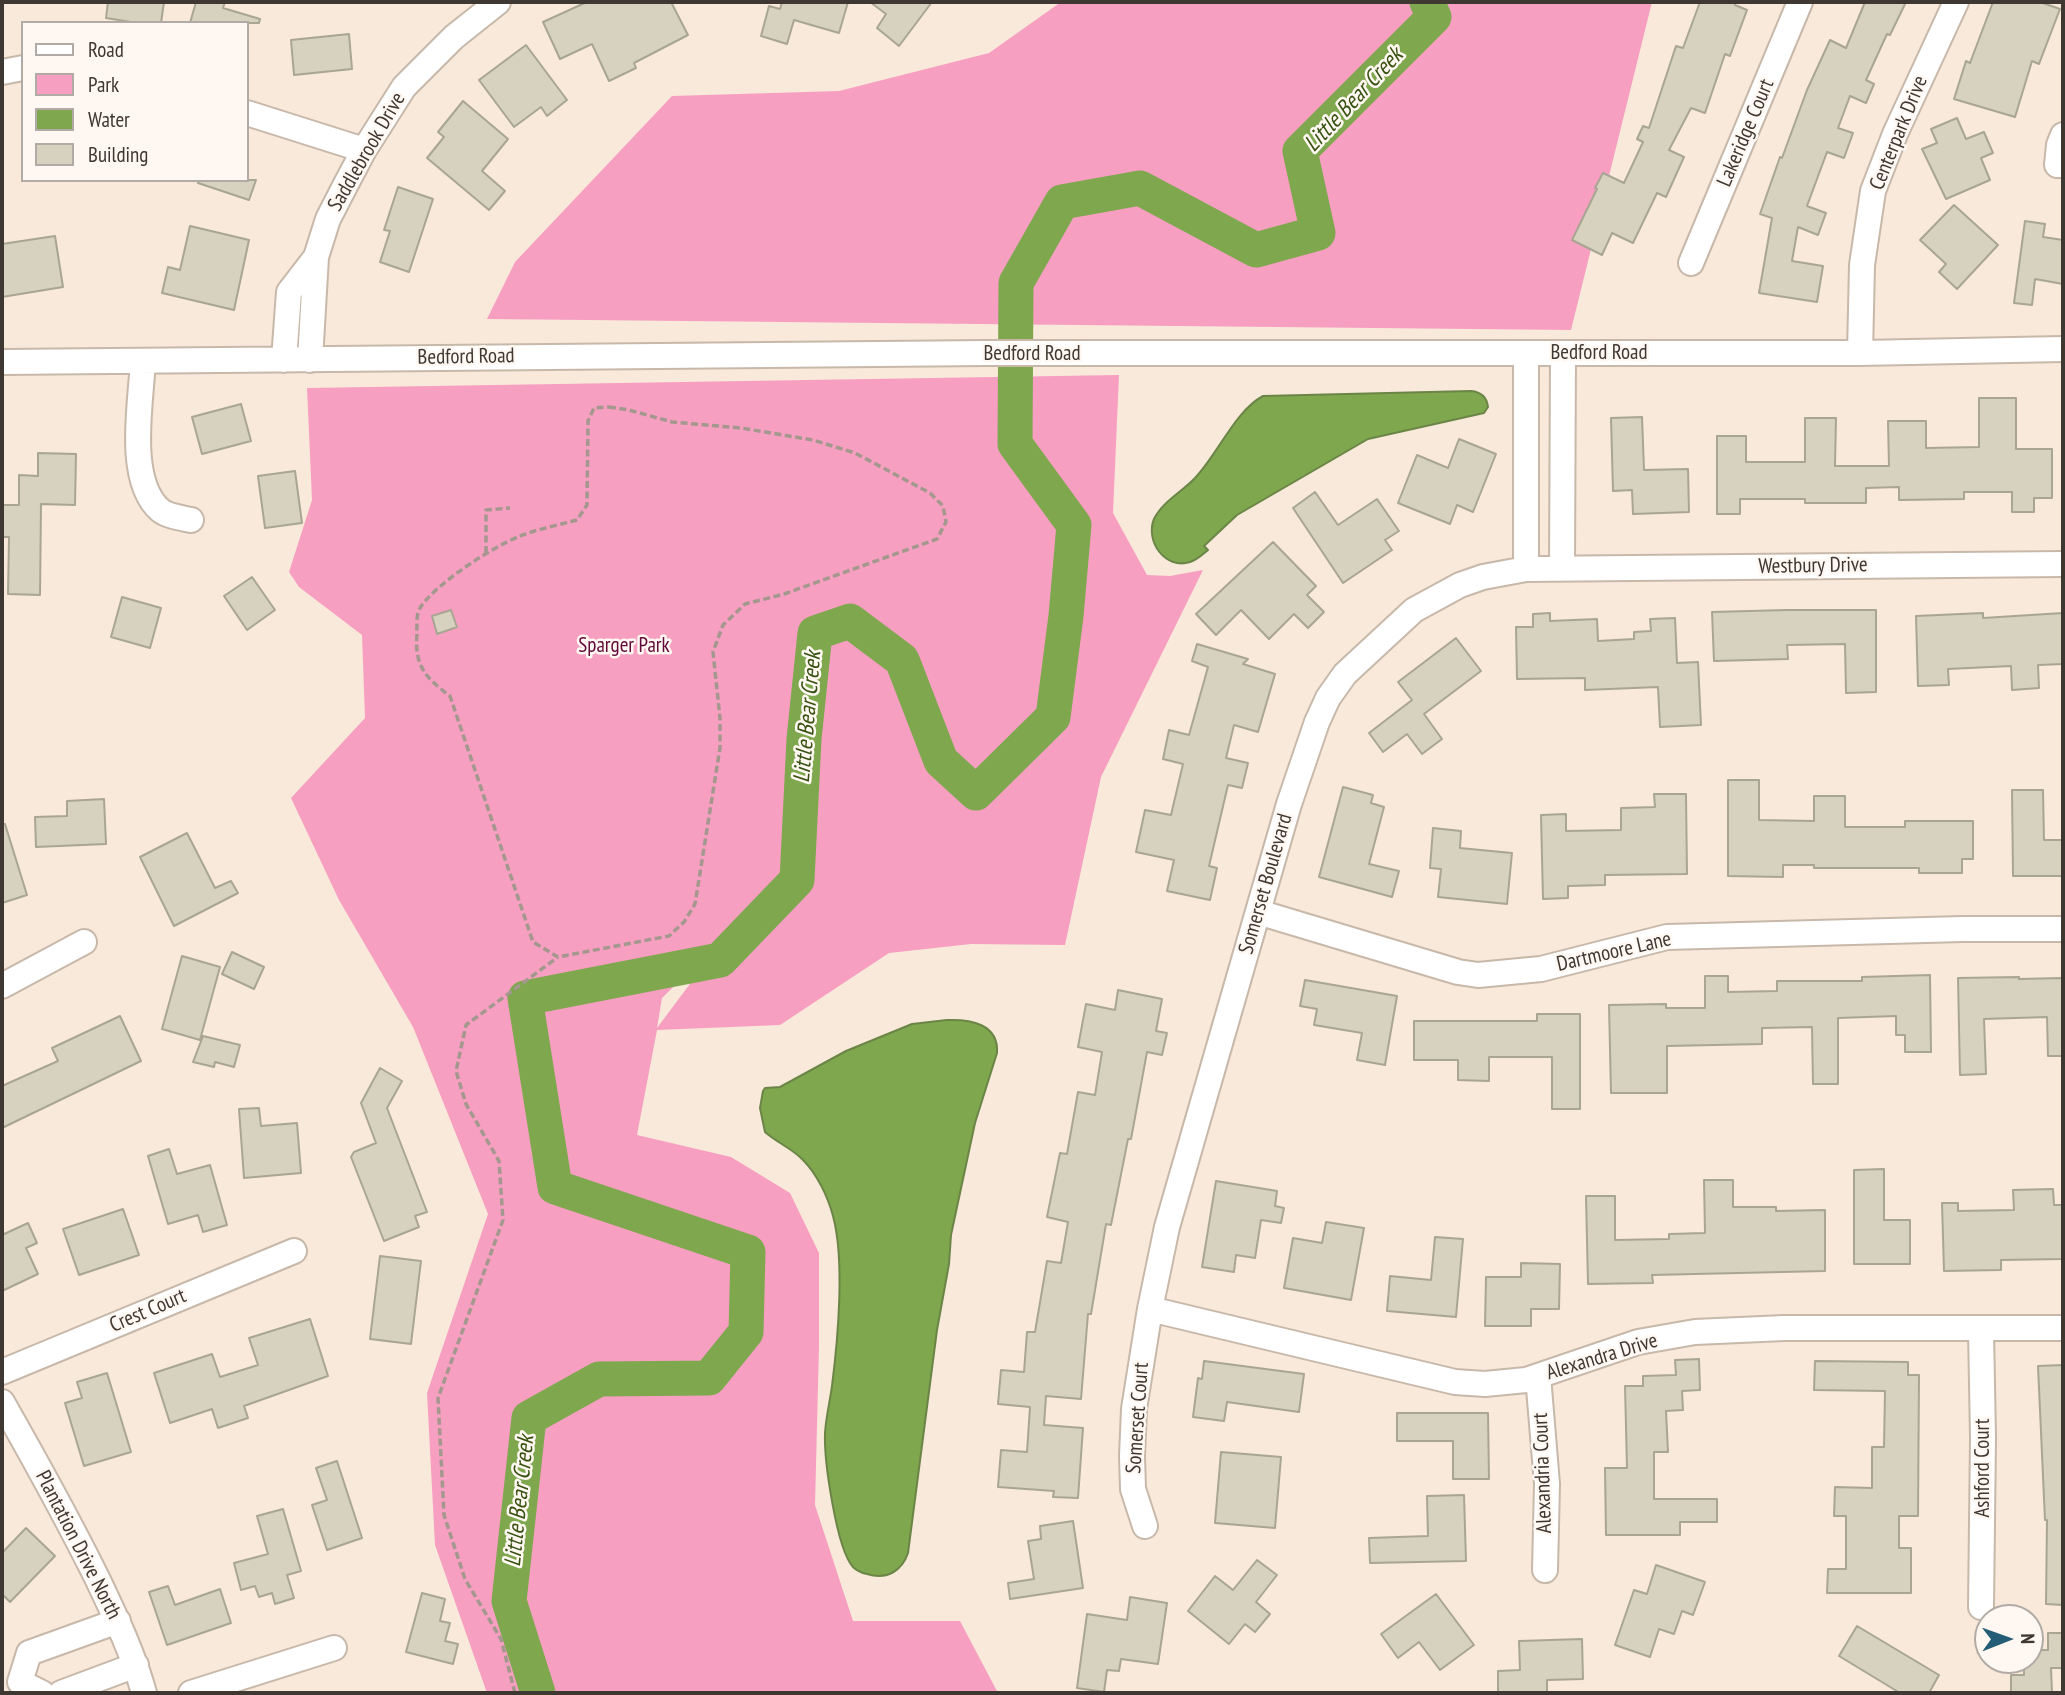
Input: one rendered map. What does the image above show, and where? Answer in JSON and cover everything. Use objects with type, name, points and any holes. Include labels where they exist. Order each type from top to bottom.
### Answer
[{"type":"street","name":"Saddlebrook Drive","points":[[310,360],[316,257],[328,219],[364,150],[404,87],[454,37],[498,2]]},
{"type":"street","name":"Lakeridge Court","points":[[1691,263],[1800,2]]},
{"type":"street","name":"Centerpark Drive","points":[[1860,354],[1862,265],[1873,191],[1895,134],[1956,2]]},
{"type":"street","points":[[2,72],[21,68]]},
{"type":"street","points":[[248,113],[364,150]]},
{"type":"street","points":[[2063,135],[2057,165],[2063,165]]},
{"type":"street","name":"Saddlebrook Drive","points":[[284,360],[289,292],[316,257]]},
{"type":"street","name":"Bedford Road","points":[[2,362],[986,353],[1860,354],[2063,349]]},
{"type":"street","points":[[1526,353],[1526,569]]},
{"type":"street","points":[[1562,568],[1563,354]]},
{"type":"street","points":[[143,361],[138,457],[144,491],[161,512],[191,520]]},
{"type":"street","name":"Westbury Drive","points":[[1562,568],[2063,564]]},
{"type":"street","name":"Somerset Boulevard","points":[[1150,1309],[1167,1227],[1289,804],[1328,698],[1345,674],[1415,610],[1460,585],[1483,577],[1526,569],[1562,568]]},
{"type":"street","name":"Dartmoore Lane","points":[[1258,912],[1458,972],[1478,975],[1541,969],[1667,937],[2063,929]]},
{"type":"street","points":[[2,986],[84,942]]},
{"type":"street","name":"Crest Court","points":[[2,1372],[294,1251]]},
{"type":"street","name":"Alexandra Drive","points":[[1150,1309],[1455,1382],[1485,1384],[1525,1380],[1638,1342],[1695,1332],[1784,1328],[2063,1328]]},
{"type":"street","name":"Somerset Court","points":[[1145,1526],[1133,1489],[1132,1456],[1134,1409],[1150,1309]]},
{"type":"street","name":"Ashford Court","points":[[1981,1330],[1982,1604]]},
{"type":"street","name":"Alexandria Court","points":[[1538,1376],[1547,1484],[1545,1570]]},
{"type":"street","name":"Plantation Drive North","points":[[2,1402],[66,1515],[118,1621],[144,1693]]},
{"type":"street","points":[[42,1693],[20,1682],[29,1653],[118,1621]]},
{"type":"street","points":[[191,1693],[334,1648]]},
{"type":"street","points":[[61,1693],[136,1665]]},
{"type":"path","points":[[515,1693],[501,1639],[465,1579],[444,1516],[438,1398],[503,1220],[499,1161],[466,1104],[456,1071],[466,1025],[558,957],[669,936],[684,922],[695,904],[720,748],[720,718],[713,652],[723,625],[745,604],[784,594],[937,539],[946,522],[943,506],[930,493],[855,453],[813,440],[741,428],[672,422],[609,407],[594,408],[588,421],[587,505],[577,520],[519,536],[486,554],[441,585],[419,610],[416,642],[419,667],[450,696],[533,942],[558,957]]},
{"type":"path","points":[[486,554],[486,510],[510,508]]},
{"type":"green space","points":[[1061,2],[1652,2],[1571,330],[487,319],[515,262],[672,96],[839,91],[989,53]]},
{"type":"green space","name":"Sparger Park","points":[[1119,375],[1113,513],[1147,575],[1170,576],[1203,570],[1101,777],[1065,945],[971,944],[889,953],[780,1025],[657,1030],[637,1135],[731,1157],[790,1193],[819,1253],[815,1505],[853,1621],[960,1621],[998,1693],[487,1693],[435,1545],[427,1393],[488,1214],[413,1027],[339,900],[291,798],[365,718],[362,635],[299,587],[289,572],[312,500],[307,388]],"holes":[[[725,937],[657,1028],[662,998]]]},
{"type":"water","points":[[1471,391],[1485,398],[1488,407],[1484,413],[1368,439],[1237,515],[1204,546],[1208,550],[1195,560],[1173,562],[1159,552],[1155,544],[1152,527],[1158,513],[1195,478],[1235,422],[1263,396]]},
{"type":"water","points":[[947,1020],[981,1025],[993,1035],[997,1053],[975,1123],[951,1235],[908,1553],[898,1569],[887,1575],[874,1576],[856,1570],[847,1557],[836,1523],[827,1462],[825,1433],[834,1367],[840,1277],[833,1216],[813,1172],[799,1156],[765,1132],[760,1108],[765,1088],[780,1087],[846,1051],[912,1024]]},
{"type":"building","points":[[108,2],[164,2],[161,21],[106,18]]},
{"type":"building","points":[[196,2],[225,2],[223,8],[260,19],[259,23],[191,21]]},
{"type":"building","points":[[587,2],[671,2],[688,35],[634,63],[636,68],[609,81],[592,44],[560,59],[543,22]]},
{"type":"building","points":[[782,2],[848,2],[839,33],[794,20],[787,44],[761,36],[769,6],[780,9]]},
{"type":"building","points":[[870,2],[932,2],[899,46],[877,28],[886,14]]},
{"type":"building","points":[[1700,2],[1736,2],[1735,5],[1747,10],[1730,56],[1725,54],[1705,113],[1691,108],[1669,150],[1684,157],[1666,197],[1657,193],[1633,243],[1612,233],[1602,255],[1572,240],[1603,173],[1624,183],[1643,142],[1637,139],[1643,126],[1649,128],[1676,46],[1683,48]]},
{"type":"building","points":[[1865,2],[1906,2],[1890,35],[1887,34],[1866,80],[1874,84],[1866,103],[1850,96],[1838,128],[1853,133],[1844,158],[1827,152],[1807,206],[1826,213],[1818,235],[1798,227],[1792,261],[1823,266],[1817,302],[1759,293],[1772,218],[1760,214],[1780,157],[1782,158],[1807,90],[1830,40],[1846,48]]},
{"type":"building","points":[[1993,2],[2040,2],[2060,9],[2039,64],[2032,61],[2015,117],[1954,99],[1966,61],[1970,63]]},
{"type":"building","points":[[349,34],[352,69],[294,75],[291,40]]},
{"type":"building","points":[[526,45],[567,100],[547,116],[541,107],[514,127],[479,80]]},
{"type":"building","points":[[463,101],[508,139],[482,171],[505,191],[489,210],[427,158],[444,137],[438,132]]},
{"type":"building","points":[[1957,118],[1966,139],[1984,132],[1993,153],[1981,158],[1990,180],[1946,199],[1922,149],[1937,143],[1931,129]]},
{"type":"building","points":[[256,180],[249,200],[198,183],[248,182]]},
{"type":"building","points":[[398,187],[433,199],[409,272],[380,262],[390,231],[384,230]]},
{"type":"building","points":[[1954,205],[1998,245],[1957,289],[1939,272],[1946,264],[1920,240]]},
{"type":"building","points":[[2025,221],[2045,224],[2043,237],[2063,240],[2063,284],[2035,279],[2032,305],[2014,303]]},
{"type":"building","points":[[190,226],[249,240],[234,310],[162,293],[168,267],[180,270]]},
{"type":"building","points":[[55,236],[63,287],[2,297],[2,244]]},
{"type":"building","points":[[1979,398],[2016,398],[2016,449],[2052,449],[2052,498],[2034,498],[2034,512],[2012,512],[2012,492],[1964,492],[1964,499],[1899,500],[1899,487],[1866,488],[1866,503],[1740,499],[1740,514],[1717,514],[1717,436],[1746,436],[1746,462],[1805,462],[1805,418],[1836,418],[1835,466],[1889,466],[1888,421],[1926,421],[1926,448],[1979,447]]},
{"type":"building","points":[[241,404],[251,441],[202,454],[192,417]]},
{"type":"building","points":[[1642,417],[1644,470],[1688,469],[1689,512],[1633,514],[1632,490],[1613,491],[1611,418]]},
{"type":"building","points":[[1459,439],[1496,454],[1473,512],[1457,505],[1450,524],[1398,503],[1417,455],[1448,468]]},
{"type":"building","points":[[38,453],[76,454],[75,505],[41,504],[40,595],[8,594],[9,537],[2,537],[2,505],[19,505],[19,475],[38,476]]},
{"type":"building","points":[[295,471],[302,523],[265,528],[258,476]]},
{"type":"building","points":[[1315,492],[1338,525],[1377,499],[1399,531],[1385,540],[1392,550],[1343,583],[1293,508]]},
{"type":"building","points":[[1273,542],[1316,586],[1307,595],[1324,612],[1308,628],[1294,614],[1269,639],[1241,610],[1216,635],[1196,614]]},
{"type":"building","points":[[252,577],[275,610],[247,630],[224,596]]},
{"type":"building","points":[[122,597],[161,608],[150,648],[111,637]]},
{"type":"building","points":[[451,610],[457,627],[437,634],[432,616]]},
{"type":"building","points":[[1876,610],[1876,692],[1846,693],[1845,644],[1787,645],[1788,659],[1714,661],[1712,612]]},
{"type":"building","points":[[1550,613],[1550,621],[1597,619],[1598,641],[1634,639],[1634,632],[1651,631],[1650,619],[1675,618],[1677,663],[1698,662],[1701,725],[1660,727],[1658,687],[1585,690],[1585,678],[1517,679],[1516,627],[1533,627],[1533,614]]},
{"type":"building","points":[[1983,613],[1983,618],[2063,613],[2063,664],[2038,665],[2039,688],[2012,690],[2011,666],[1948,669],[1949,685],[1918,686],[1916,616]]},
{"type":"building","points":[[1456,638],[1481,671],[1424,714],[1442,739],[1422,754],[1407,734],[1383,752],[1369,733],[1412,700],[1398,682]]},
{"type":"building","points":[[1197,644],[1248,659],[1243,664],[1275,674],[1258,732],[1234,725],[1226,758],[1248,763],[1242,788],[1228,785],[1209,866],[1217,868],[1210,900],[1167,891],[1174,860],[1136,852],[1145,810],[1171,815],[1183,764],[1163,759],[1169,730],[1189,735],[1208,667],[1192,661]]},
{"type":"building","points":[[1728,780],[1759,780],[1759,820],[1814,821],[1814,796],[1845,796],[1845,827],[1905,827],[1905,821],[1973,821],[1973,859],[1962,859],[1962,873],[1919,873],[1919,868],[1814,868],[1814,865],[1783,865],[1783,877],[1728,876]]},
{"type":"building","points":[[1343,787],[1373,795],[1371,803],[1384,807],[1369,864],[1399,871],[1392,897],[1319,877]]},
{"type":"building","points":[[2012,790],[2043,790],[2044,840],[2063,840],[2063,876],[2013,876]]},
{"type":"building","points":[[1654,794],[1686,794],[1687,874],[1605,875],[1605,885],[1568,886],[1568,898],[1543,899],[1541,815],[1566,814],[1566,831],[1621,830],[1621,808],[1655,807]]},
{"type":"building","points":[[104,799],[106,844],[36,847],[35,817],[67,816],[67,801]]},
{"type":"building","points":[[2,824],[5,824],[27,895],[2,903]]},
{"type":"building","points":[[1433,828],[1461,831],[1460,848],[1512,853],[1507,904],[1438,897],[1441,869],[1430,868]]},
{"type":"building","points":[[187,833],[215,888],[231,881],[238,893],[174,926],[140,857]]},
{"type":"building","points":[[232,952],[264,967],[254,989],[222,974]]},
{"type":"building","points":[[182,956],[220,967],[200,1040],[162,1029]]},
{"type":"building","points":[[1930,975],[1931,1052],[1905,1052],[1905,1035],[1896,1035],[1896,1016],[1838,1018],[1838,1084],[1813,1084],[1812,1027],[1762,1028],[1762,1044],[1667,1046],[1667,1093],[1611,1093],[1609,1005],[1666,1004],[1666,1008],[1705,1008],[1705,976],[1728,976],[1728,992],[1777,991],[1777,981],[1862,981],[1862,977]]},
{"type":"building","points":[[1958,978],[2063,978],[2063,1056],[2048,1056],[2047,1017],[1984,1019],[1986,1074],[1960,1075]]},
{"type":"building","points":[[1305,980],[1397,996],[1385,1065],[1357,1060],[1362,1033],[1314,1025],[1317,1009],[1300,1006]]},
{"type":"building","points":[[1118,990],[1162,999],[1156,1031],[1167,1033],[1162,1055],[1147,1052],[1111,1225],[1106,1224],[1091,1314],[1088,1314],[1081,1399],[1046,1396],[1044,1425],[1083,1428],[1078,1498],[1053,1497],[1054,1491],[998,1487],[1001,1450],[1027,1452],[1030,1407],[998,1404],[1001,1370],[1024,1372],[1027,1332],[1035,1332],[1047,1261],[1061,1263],[1068,1222],[1047,1217],[1060,1153],[1067,1154],[1078,1092],[1095,1095],[1102,1052],[1078,1047],[1086,1004],[1115,1010]]},
{"type":"building","points":[[1537,1014],[1580,1014],[1580,1109],[1552,1109],[1552,1057],[1489,1057],[1489,1081],[1458,1080],[1458,1060],[1414,1060],[1414,1021],[1537,1021]]},
{"type":"building","points":[[120,1016],[141,1061],[2,1128],[2,1086],[58,1061],[52,1048]]},
{"type":"building","points":[[203,1036],[240,1045],[234,1067],[215,1062],[214,1067],[193,1062]]},
{"type":"building","points":[[380,1068],[402,1081],[387,1108],[427,1212],[415,1216],[419,1227],[384,1241],[351,1157],[354,1152],[376,1143],[361,1103]]},
{"type":"building","points":[[259,1108],[261,1126],[297,1123],[301,1173],[244,1178],[239,1109]]},
{"type":"building","points":[[169,1149],[177,1174],[210,1165],[227,1225],[203,1232],[198,1215],[168,1224],[148,1156]]},
{"type":"building","points":[[1884,1169],[1884,1220],[1910,1220],[1910,1264],[1854,1264],[1854,1170]]},
{"type":"building","points":[[1704,1180],[1733,1180],[1733,1207],[1776,1207],[1776,1211],[1825,1210],[1825,1271],[1652,1275],[1653,1283],[1588,1284],[1586,1196],[1615,1196],[1615,1240],[1669,1239],[1669,1234],[1705,1233]]},
{"type":"building","points":[[1216,1181],[1277,1191],[1275,1206],[1284,1208],[1281,1223],[1261,1220],[1255,1258],[1236,1255],[1234,1272],[1202,1267]]},
{"type":"building","points":[[2053,1189],[2054,1205],[2063,1205],[2063,1259],[2001,1260],[2001,1270],[1944,1271],[1942,1203],[1958,1203],[1958,1211],[2014,1210],[2013,1190]]},
{"type":"building","points":[[123,1209],[139,1255],[79,1275],[63,1229]]},
{"type":"building","points":[[1326,1222],[1364,1228],[1351,1300],[1284,1288],[1293,1238],[1322,1243]]},
{"type":"building","points":[[28,1223],[37,1243],[26,1248],[38,1274],[2,1291],[2,1235]]},
{"type":"building","points":[[1435,1237],[1463,1239],[1456,1317],[1387,1311],[1390,1276],[1431,1280]]},
{"type":"building","points":[[380,1256],[421,1261],[411,1344],[370,1339]]},
{"type":"building","points":[[1521,1263],[1560,1264],[1559,1309],[1531,1309],[1531,1326],[1485,1326],[1486,1277],[1521,1277]]},
{"type":"building","points":[[310,1319],[328,1376],[244,1406],[248,1418],[218,1428],[212,1409],[170,1423],[154,1373],[212,1354],[220,1377],[258,1365],[249,1338]]},
{"type":"building","points":[[1699,1359],[1700,1390],[1682,1391],[1683,1410],[1666,1411],[1668,1452],[1654,1452],[1654,1499],[1717,1499],[1717,1522],[1680,1522],[1680,1535],[1606,1535],[1605,1468],[1627,1468],[1625,1386],[1643,1386],[1643,1376],[1676,1375],[1675,1360]]},
{"type":"building","points":[[1204,1361],[1304,1374],[1299,1412],[1227,1402],[1224,1421],[1193,1417],[1198,1378],[1202,1379]]},
{"type":"building","points":[[1815,1361],[1908,1362],[1908,1375],[1919,1375],[1918,1516],[1899,1516],[1899,1548],[1911,1548],[1911,1593],[1827,1593],[1828,1569],[1846,1569],[1846,1516],[1834,1516],[1835,1487],[1872,1488],[1872,1447],[1884,1447],[1885,1391],[1814,1390]]},
{"type":"building","points":[[2063,1365],[2063,1605],[2046,1604],[2047,1520],[2038,1366]]},
{"type":"building","points":[[107,1373],[131,1452],[84,1466],[65,1403],[82,1398],[77,1382]]},
{"type":"building","points":[[1397,1413],[1488,1413],[1489,1479],[1453,1479],[1453,1441],[1397,1441]]},
{"type":"building","points":[[1221,1452],[1281,1457],[1275,1528],[1215,1523]]},
{"type":"building","points":[[337,1461],[362,1538],[327,1550],[312,1505],[327,1500],[316,1468]]},
{"type":"building","points":[[1464,1495],[1466,1561],[1370,1563],[1369,1538],[1428,1536],[1427,1496]]},
{"type":"building","points":[[283,1509],[301,1571],[287,1575],[294,1598],[275,1604],[272,1593],[259,1597],[255,1586],[241,1590],[234,1563],[268,1554],[257,1516]]},
{"type":"building","points":[[1073,1521],[1083,1588],[1010,1599],[1008,1583],[1034,1579],[1028,1541],[1041,1539],[1040,1526]]},
{"type":"building","points":[[26,1528],[55,1556],[10,1602],[2,1594],[2,1553]]},
{"type":"building","points":[[1257,1560],[1277,1575],[1256,1602],[1270,1614],[1255,1632],[1245,1624],[1229,1644],[1188,1611],[1215,1576],[1233,1590]]},
{"type":"building","points":[[1656,1565],[1705,1582],[1693,1615],[1682,1611],[1674,1634],[1659,1629],[1650,1657],[1615,1645],[1634,1590],[1647,1594]]},
{"type":"building","points":[[168,1586],[175,1605],[220,1589],[231,1623],[167,1645],[149,1592]]},
{"type":"building","points":[[422,1593],[445,1599],[440,1621],[450,1623],[445,1641],[458,1644],[453,1664],[406,1652]]},
{"type":"building","points":[[1436,1594],[1474,1645],[1440,1670],[1419,1642],[1398,1658],[1381,1634]]},
{"type":"building","points":[[1130,1597],[1167,1603],[1158,1664],[1121,1659],[1119,1671],[1107,1670],[1104,1692],[1077,1688],[1087,1614],[1127,1620]]},
{"type":"building","points":[[1857,1626],[1939,1675],[1929,1693],[1900,1693],[1839,1656]]},
{"type":"building","points":[[2048,1633],[2063,1633],[2063,1668],[2051,1668],[2052,1693],[2011,1693],[2011,1675],[2044,1674],[2044,1650],[2048,1650]]},
{"type":"building","points":[[1582,1639],[1583,1679],[1547,1680],[1547,1692],[1498,1693],[1498,1671],[1520,1670],[1519,1641]]},
{"type":"waterway","name":"Little Bear Creek","points":[[538,1693],[509,1601],[529,1418],[599,1379],[709,1378],[746,1332],[748,1252],[555,1187],[525,998],[720,960],[797,880],[804,739],[815,633],[850,621],[902,660],[941,761],[976,793],[1053,717],[1074,525],[1015,444],[1016,283],[1062,202],[1140,188],[1256,250],[1318,233],[1300,151],[1434,17],[1427,2]]}]
